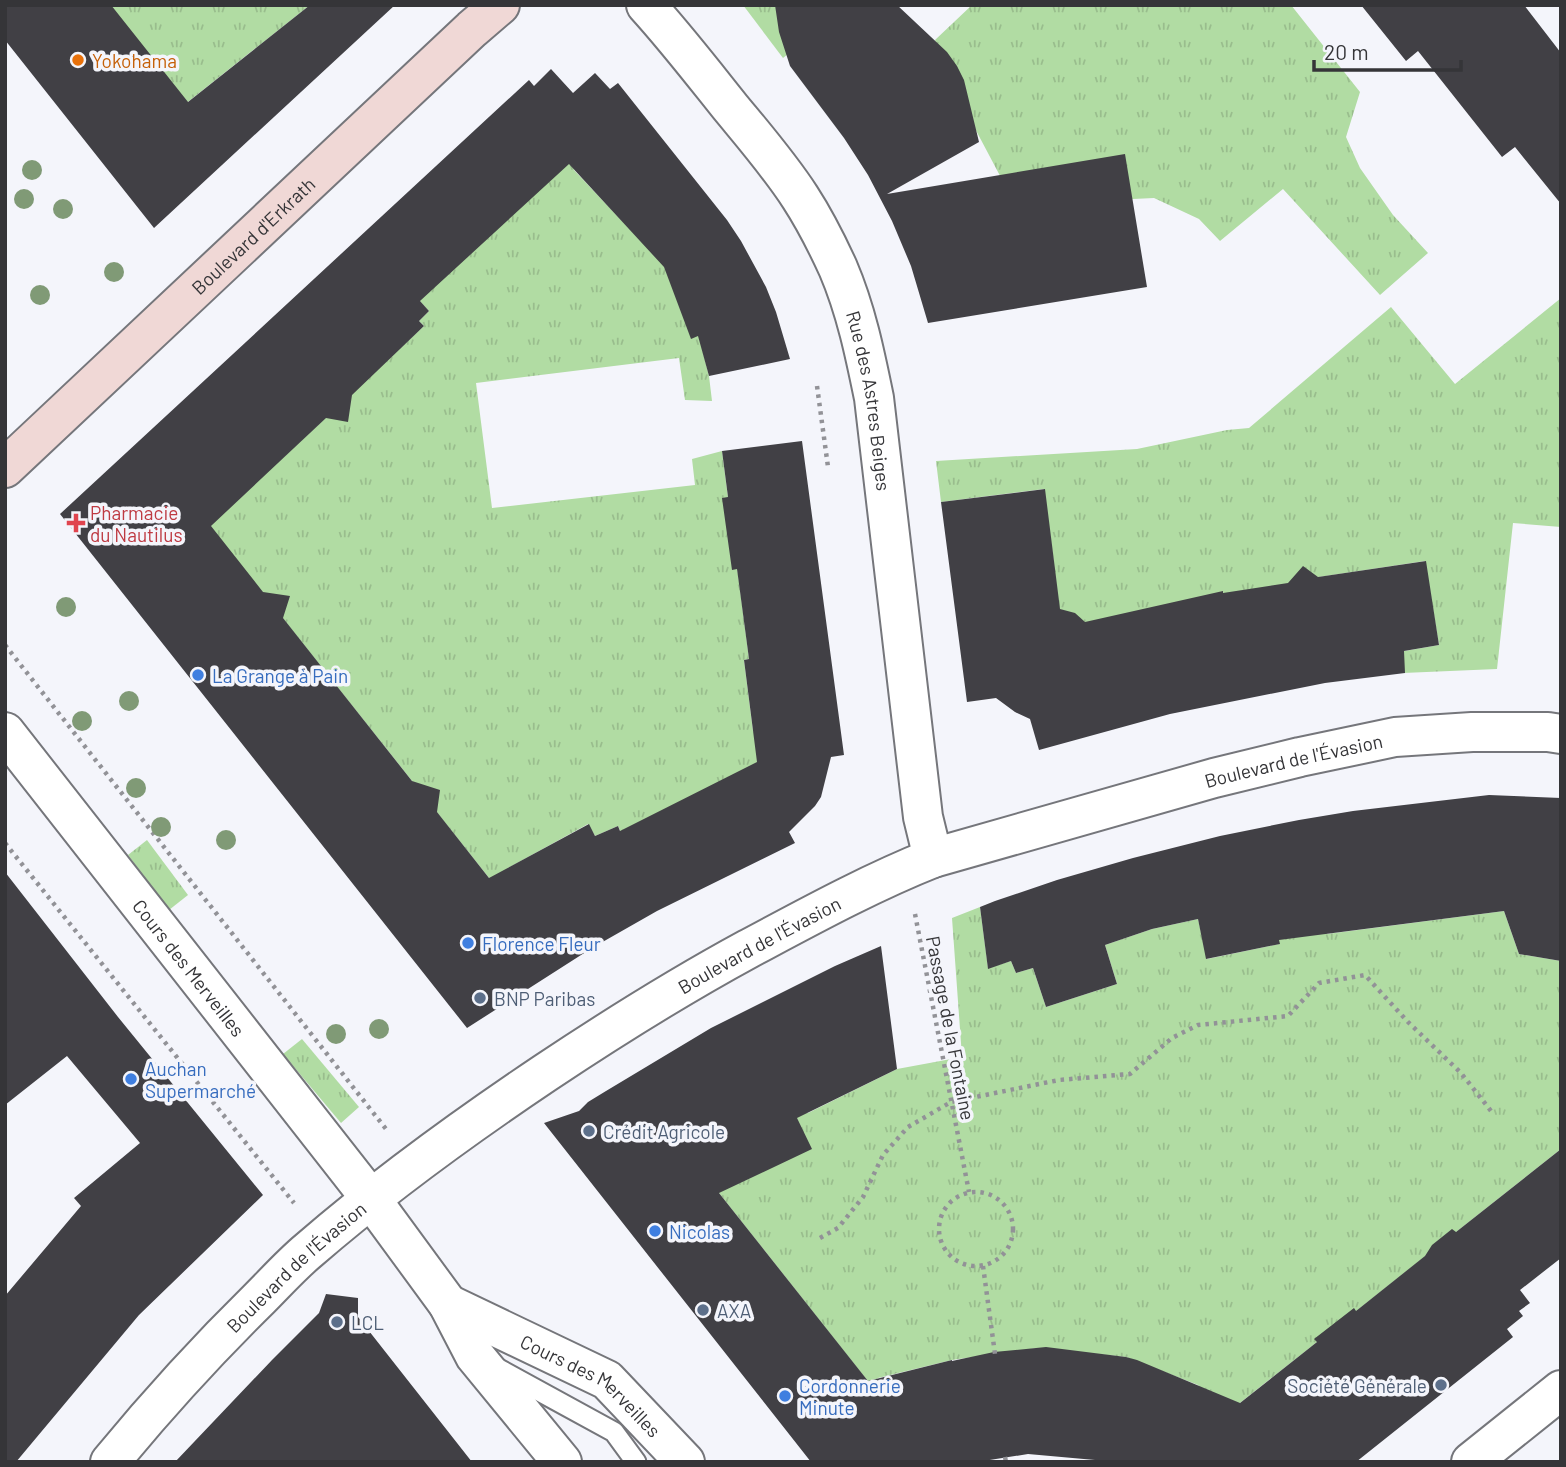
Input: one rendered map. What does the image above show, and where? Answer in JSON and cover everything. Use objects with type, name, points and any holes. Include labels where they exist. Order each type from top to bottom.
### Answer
[{"type":"street","name":"Boulevard d'Erkrath","points":[[5,468],[500,5]]},
{"type":"street","name":"Rue des Astres Beiges","points":[[646,5],[783,172],[801,198],[833,257],[850,299],[874,398],[923,817],[919,863]]},
{"type":"street","name":"Cours des Merveilles","points":[[5,732],[370,1199],[448,1304],[475,1356],[562,1462]]},
{"type":"street","name":"Boulevard de l'Évasion","points":[[110,1462],[222,1335],[308,1250],[370,1199],[485,1114],[605,1033],[690,981],[783,930],[919,863],[1214,778],[1395,737],[1472,732],[1561,734]]},
{"type":"street","name":"Cours des Merveilles","points":[[448,1304],[607,1380],[685,1462]]},
{"type":"street","points":[[1479,1459],[1561,1390]]},
{"type":"lane","points":[[475,1356],[614,1432],[636,1462]]},
{"type":"path","points":[[817,386],[828,467]]},
{"type":"path","points":[[5,645],[415,1166]]},
{"type":"path","points":[[5,843],[323,1239]]},
{"type":"path","name":"Passage de la Fontaine","points":[[919,863],[951,1102],[969,1192]]},
{"type":"path","points":[[820,1238],[838,1228],[863,1196],[883,1155],[908,1127],[951,1102],[1059,1080],[1130,1074],[1172,1038],[1198,1025],[1288,1016],[1319,983],[1366,975],[1408,1022],[1461,1073],[1491,1111]]},
{"type":"path","points":[[975,1191],[986,1193],[1006,1207],[1014,1228],[1007,1251],[983,1266],[964,1265],[952,1259],[939,1237],[939,1224],[951,1201],[975,1191]]},
{"type":"path","points":[[983,1266],[995,1354]]},
{"type":"green space","points":[[100,5],[310,5],[184,105]]},
{"type":"green space","points":[[743,5],[778,5],[788,54],[783,58]]},
{"type":"green space","points":[[972,5],[1291,5],[1360,92],[1346,137],[1360,168],[1393,215],[1428,253],[1380,295],[1283,189],[1220,241],[1199,219],[1154,198],[1133,199],[1007,189],[962,104],[935,40]]},
{"type":"green space","points":[[570,147],[574,170],[637,237],[667,256],[699,336],[712,401],[685,400],[679,358],[476,383],[492,508],[695,485],[692,459],[722,451],[749,659],[744,660],[753,731],[769,749],[746,783],[624,839],[618,826],[595,836],[588,824],[508,868],[497,888],[204,519],[276,464],[424,326],[419,321],[429,311],[416,297]]},
{"type":"green space","points":[[1561,298],[1561,527],[1513,523],[1497,669],[1403,673],[1399,652],[1439,645],[1425,561],[1319,577],[1089,633],[1053,609],[1054,564],[1044,489],[941,502],[936,461],[1137,449],[1249,428],[1391,307],[1455,384]]},
{"type":"green space","points":[[147,840],[188,895],[169,910],[128,855]]},
{"type":"green space","points":[[1320,892],[1327,934],[1504,911],[1519,954],[1561,961],[1561,1149],[1226,1414],[1198,1385],[1126,1357],[1038,1348],[952,1360],[878,1378],[870,1384],[704,1174],[794,1113],[808,1113],[897,1069],[962,1057],[952,918],[980,907],[988,968],[1011,961],[1016,973],[1033,968],[1046,1007],[1117,984],[1105,945],[1152,929],[1198,919],[1207,959],[1279,944],[1271,903]]},
{"type":"green space","points":[[302,1039],[359,1107],[341,1123],[283,1054]]},
{"type":"building","points":[[5,5],[111,5],[188,102],[310,5],[395,5],[154,228],[5,40]]},
{"type":"building","points":[[775,5],[897,5],[947,52],[957,66],[964,80],[979,142],[887,194],[1125,154],[1147,287],[928,323],[911,266],[868,175],[790,66],[779,32]]},
{"type":"building","points":[[1361,5],[1524,5],[1561,53],[1561,204],[1515,147],[1502,157],[1418,51],[1406,61]]},
{"type":"building","points":[[551,69],[573,93],[595,73],[610,89],[618,83],[741,241],[766,287],[790,359],[709,376],[698,336],[691,339],[664,267],[569,164],[420,301],[429,311],[419,321],[424,326],[352,395],[348,422],[326,418],[211,526],[263,592],[290,596],[283,618],[412,781],[440,790],[437,812],[489,878],[589,824],[595,836],[618,826],[620,831],[757,762],[744,660],[749,659],[737,569],[732,570],[722,498],[728,497],[722,451],[802,441],[844,755],[831,757],[821,797],[789,832],[795,843],[657,911],[592,948],[467,1028],[60,514],[529,80],[534,86]]},
{"type":"building","points":[[1045,489],[1060,609],[1075,613],[1085,622],[1223,591],[1288,583],[1303,566],[1318,577],[1426,561],[1439,645],[1404,651],[1405,673],[1325,683],[1170,714],[1039,750],[1030,719],[996,698],[967,702],[941,502]]},
{"type":"building","points":[[1489,795],[1561,798],[1561,961],[1519,954],[1504,911],[1279,940],[1280,944],[1206,959],[1198,919],[1152,929],[1105,945],[1117,984],[1046,1007],[1033,968],[1016,973],[1011,961],[988,969],[980,907],[995,901],[1133,858],[1220,836],[1353,811]]},
{"type":"building","points":[[5,872],[118,1017],[263,1195],[139,1315],[16,1462],[5,1462],[5,1296],[81,1206],[74,1198],[140,1143],[67,1056],[5,1105]]},
{"type":"building","points":[[881,946],[897,1069],[797,1118],[812,1149],[719,1193],[868,1381],[952,1360],[994,1352],[1046,1347],[1137,1360],[1240,1403],[1317,1342],[1314,1339],[1354,1308],[1356,1311],[1425,1256],[1432,1245],[1452,1229],[1456,1232],[1561,1149],[1561,1258],[1520,1290],[1530,1303],[1519,1311],[1523,1316],[1507,1329],[1513,1337],[1356,1462],[1101,1462],[1028,1454],[977,1462],[811,1462],[544,1123],[579,1111],[588,1102],[711,1028]]},
{"type":"building","points":[[326,1294],[358,1298],[358,1317],[472,1462],[175,1462],[319,1313]]},
{"type":"place","name":"Yokohama","points":[[78,60]]},
{"type":"place","name":"Pharmacie du Nautilus","points":[[76,523]]},
{"type":"place","name":"La Grange à Pain","points":[[198,675]]},
{"type":"place","name":"Florence Fleur","points":[[468,943]]},
{"type":"place","name":"BNP Paribas","points":[[480,998]]},
{"type":"place","name":"Auchan Supermarché","points":[[131,1079]]},
{"type":"place","name":"Crédit Agricole","points":[[589,1131]]},
{"type":"place","name":"Nicolas","points":[[655,1231]]},
{"type":"place","name":"AXA","points":[[703,1310]]},
{"type":"place","name":"LCL","points":[[337,1322]]},
{"type":"place","name":"Société Générale","points":[[1441,1385]]},
{"type":"place","name":"Cordonnerie Minute","points":[[785,1396]]}]
